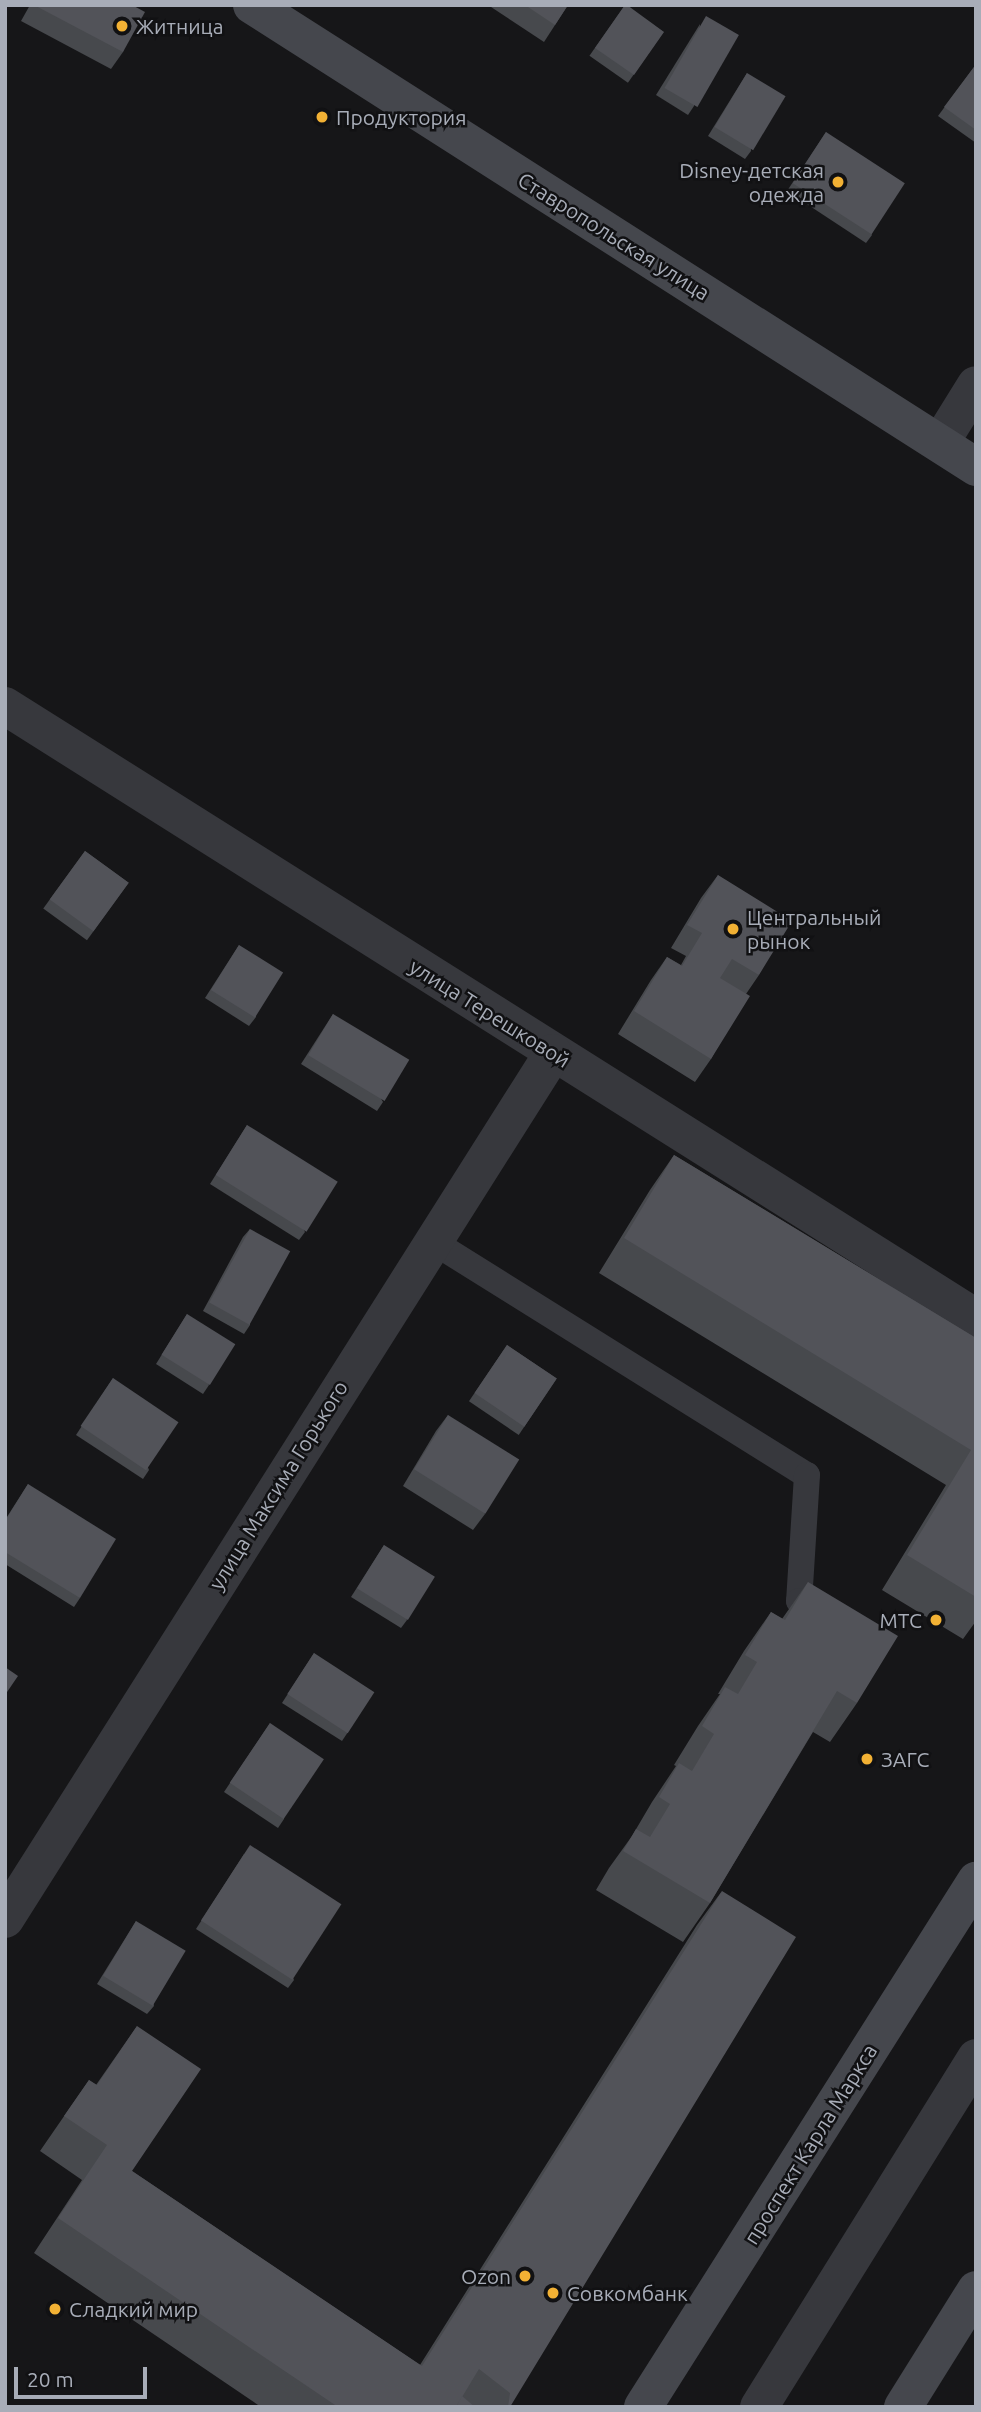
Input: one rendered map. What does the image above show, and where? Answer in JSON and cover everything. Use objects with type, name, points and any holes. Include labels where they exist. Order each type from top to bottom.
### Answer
[{"type":"street","name":"Ставропольская улица","points":[[269,10],[976,467]]},
{"type":"street","points":[[940,443],[976,385]]},
{"type":"street","name":"улица Терешковой","points":[[5,706],[976,1318]]},
{"type":"street","name":"улица Максима Горького","points":[[5,1919],[553,1053]]},
{"type":"street","name":"проспект Карла Маркса","points":[[643,2407],[976,1881]]},
{"type":"street","points":[[759,2407],[976,2058]]},
{"type":"street","points":[[903,2407],[976,2290]]},
{"type":"lane","points":[[432,1241],[807,1475],[799,1601],[845,1634]]},
{"type":"building","points":[[34,5],[132,5],[145,12],[123,52]]},
{"type":"building","points":[[525,5],[568,5],[555,25]]},
{"type":"building","points":[[625,5],[664,32],[634,75],[595,48]]},
{"type":"building","points":[[706,16],[739,35],[697,107],[664,88]]},
{"type":"building","points":[[974,67],[976,68],[976,130],[944,107]]},
{"type":"building","points":[[747,73],[786,96],[753,150],[715,127]]},
{"type":"building","points":[[826,132],[905,183],[872,234],[793,183]]},
{"type":"building","points":[[85,851],[129,883],[93,931],[50,900]]},
{"type":"building","points":[[718,875],[792,921],[759,975],[732,959],[720,978],[750,996],[711,1059],[634,1011],[667,957],[682,966],[702,933],[687,925]]},
{"type":"building","points":[[239,945],[283,973],[255,1018],[211,990]]},
{"type":"building","points":[[333,1014],[409,1060],[385,1101],[308,1055]]},
{"type":"building","points":[[247,1125],[338,1182],[306,1232],[216,1175]]},
{"type":"building","points":[[674,1155],[976,1338],[976,1597],[907,1555],[971,1450],[624,1238]]},
{"type":"building","points":[[250,1229],[290,1251],[250,1325],[209,1302]]},
{"type":"building","points":[[187,1314],[235,1344],[210,1385],[162,1355]]},
{"type":"building","points":[[507,1345],[557,1379],[524,1427],[475,1393]]},
{"type":"building","points":[[113,1378],[178,1422],[146,1470],[81,1426]]},
{"type":"building","points":[[448,1415],[519,1460],[485,1514],[414,1469]]},
{"type":"building","points":[[28,1484],[116,1539],[80,1598],[5,1552],[5,1521]]},
{"type":"building","points":[[384,1545],[435,1577],[408,1620],[357,1588]]},
{"type":"building","points":[[808,1582],[898,1636],[857,1703],[837,1691],[710,1903],[623,1851],[636,1829],[650,1837],[670,1804],[659,1797],[679,1763],[692,1771],[714,1734],[702,1726],[725,1687],[738,1694],[757,1662],[745,1655],[771,1612],[785,1620]]},
{"type":"building","points":[[314,1653],[374,1692],[348,1733],[287,1694]]},
{"type":"building","points":[[5,1667],[18,1676],[5,1695]]},
{"type":"building","points":[[270,1723],[324,1759],[284,1819],[230,1783]]},
{"type":"building","points":[[250,1845],[341,1904],[292,1980],[201,1920]]},
{"type":"building","points":[[722,1891],[796,1937],[510,2407],[510,2393],[479,2369],[456,2407],[338,2407],[58,2218],[107,2145],[64,2116],[89,2080],[97,2085],[137,2026],[201,2069],[132,2171],[422,2366]]},
{"type":"building","points":[[136,1921],[186,1951],[153,2006],[103,1976]]},
{"type":"building","points":[[462,2396],[475,2407],[456,2407]]},
{"type":"place","name":"Житница","points":[[122,26]]},
{"type":"place","name":"Продуктория","points":[[322,117]]},
{"type":"place","name":"Disney-детская одежда","points":[[838,182]]},
{"type":"place","name":"Центральный рынок","points":[[733,929]]},
{"type":"place","name":"МТС","points":[[936,1620]]},
{"type":"place","name":"ЗАГС","points":[[867,1759]]},
{"type":"place","name":"Ozon","points":[[525,2276]]},
{"type":"place","name":"Совкомбанк","points":[[553,2293]]},
{"type":"place","name":"Сладкий мир","points":[[55,2309]]}]
